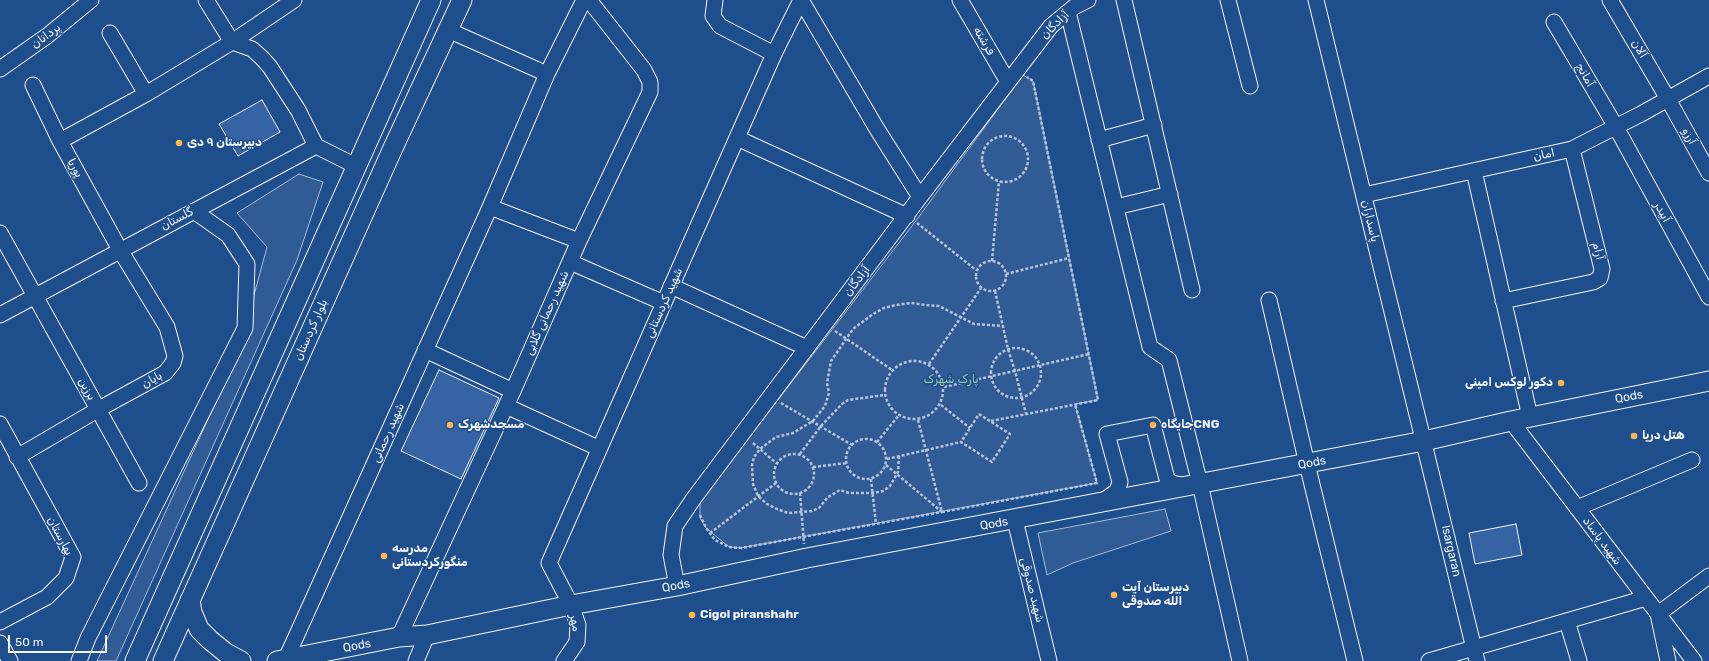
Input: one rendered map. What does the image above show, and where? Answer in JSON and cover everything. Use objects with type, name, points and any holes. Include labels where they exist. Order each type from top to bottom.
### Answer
[{"type":"main road","points":[[158,661],[137,657],[431,0]]},
{"type":"main road","points":[[440,0],[460,4]]},
{"type":"main road","name":"بلوار کردستان","points":[[163,661],[393,148],[460,4]]},
{"type":"main road","points":[[369,138],[393,148]]},
{"type":"main road","name":"Qods","points":[[283,661],[399,637],[427,635],[571,605],[677,586],[807,558],[1015,520],[1424,441],[1530,417],[1709,381]]},
{"type":"main road","points":[[190,600],[192,612],[199,629],[226,653],[241,661]]},
{"type":"street","points":[[206,0],[232,42],[252,49],[270,67],[298,110],[316,146],[356,166]]},
{"type":"street","points":[[60,141],[146,94],[232,42],[294,0]]},
{"type":"street","name":"شهید رحمانی","points":[[283,661],[490,207],[547,74],[584,0]]},
{"type":"street","name":"شهید رحمانی گلابی","points":[[399,637],[506,406],[579,241],[650,92],[650,82],[644,70],[589,0]]},
{"type":"street","points":[[715,0],[713,16],[720,26],[774,54]]},
{"type":"street","points":[[801,0],[877,129],[920,197]]},
{"type":"street","name":"شهید کردستانی","points":[[571,605],[549,563],[598,448],[774,54],[801,0]]},
{"type":"street","name":"فرشته","points":[[960,0],[1008,82]]},
{"type":"street","name":"آزادگان","points":[[677,586],[671,556],[675,526],[694,498],[920,197],[1051,26],[1074,7],[1088,0]]},
{"type":"street","points":[[1124,0],[1192,290]]},
{"type":"street","points":[[1228,0],[1250,86]]},
{"type":"street","name":"پاسداران","points":[[1316,0],[1424,441]]},
{"type":"street","name":"آلان","points":[[1610,0],[1668,98]]},
{"type":"street","name":"پردانان","points":[[0,69],[47,36],[84,2]]},
{"type":"street","points":[[1068,12],[1150,347],[1169,360],[1194,485],[1240,661]]},
{"type":"street","name":"آمانج","points":[[1554,22],[1616,127]]},
{"type":"street","points":[[448,30],[547,74]]},
{"type":"street","points":[[110,33],[146,94]]},
{"type":"street","name":"امان","points":[[1364,195],[1572,150],[1709,76]]},
{"type":"street","name":"پوریا","points":[[33,85],[60,141],[120,250]]},
{"type":"street","name":"آرزو","points":[[1668,98],[1709,173]]},
{"type":"street","points":[[1099,140],[1154,126]]},
{"type":"street","name":"آبیدر","points":[[1616,127],[1709,297]]},
{"type":"street","points":[[737,138],[907,216]]},
{"type":"street","name":"گلستان","points":[[0,315],[316,146]]},
{"type":"street","name":"آرام","points":[[1503,301],[1592,282],[1600,278],[1602,269],[1572,150]]},
{"type":"street","points":[[1474,171],[1530,417]]},
{"type":"street","points":[[1116,207],[1170,194]]},
{"type":"street","points":[[490,207],[579,241]]},
{"type":"street","points":[[79,661],[88,638],[245,328],[247,264],[228,235],[194,210]]},
{"type":"street","name":"برزین","points":[[0,233],[139,483]]},
{"type":"street","name":"بایان","points":[[17,457],[99,409],[165,373],[173,363],[175,356],[167,327],[120,250]]},
{"type":"street","points":[[570,262],[664,303]]},
{"type":"street","points":[[671,286],[807,348]]},
{"type":"street","points":[[1269,300],[1306,464],[1355,661]]},
{"type":"street","points":[[425,350],[513,390]]},
{"type":"street","points":[[506,406],[598,448]]},
{"type":"street","name":"شهید پاساد","points":[[1511,421],[1694,661]]},
{"type":"street","name":"بهارستان","points":[[0,424],[73,557],[66,578],[47,597],[0,622]]},
{"type":"street","points":[[1099,503],[1117,491],[1120,482],[1107,434],[1153,425],[1167,479],[1172,483],[1194,485]]},
{"type":"street","name":"Isargaran","points":[[1424,441],[1475,654]]},
{"type":"street","points":[[1578,508],[1692,460]]},
{"type":"street","name":"شهید صدوقی","points":[[1015,520],[1049,661]]},
{"type":"street","points":[[1668,661],[1658,614],[1709,576]]},
{"type":"street","points":[[1429,661],[1475,654],[1567,621],[1646,598]]},
{"type":"street","name":"مهر","points":[[564,661],[577,642],[578,625],[571,605]]},
{"type":"street","points":[[1567,621],[1579,661]]},
{"type":"street","points":[[416,661],[427,635]]},
{"type":"street","points":[[0,643],[10,661]]},
{"type":"path","points":[[991,422],[1098,400],[1033,81],[1023,75]]},
{"type":"path","points":[[1004,136],[1011,137],[1018,140],[1024,146],[1027,153],[1027,161],[1021,175],[1007,182],[999,181],[987,174],[982,160],[982,153],[990,141],[1004,136]]},
{"type":"path","points":[[992,261],[999,181]]},
{"type":"path","points":[[907,216],[976,270]]},
{"type":"path","points":[[1006,274],[1069,258]]},
{"type":"path","points":[[992,261],[1001,265],[1006,274],[1004,284],[996,290],[990,291],[981,288],[976,280],[976,270],[982,263],[992,261]]},
{"type":"path","points":[[929,364],[981,288]]},
{"type":"path","points":[[996,290],[1008,349],[1026,414]]},
{"type":"path","points":[[899,456],[898,472],[890,486],[883,491],[873,494],[850,493],[840,490],[828,497],[819,508],[812,511],[788,513],[777,509],[767,504],[758,496],[754,484],[752,465],[754,457],[760,449],[776,437],[793,433],[813,421],[825,406],[829,393],[827,383],[831,361],[846,338],[854,329],[873,314],[884,308],[911,303],[939,306],[974,324],[1003,326]]},
{"type":"path","points":[[832,329],[892,370]]},
{"type":"path","points":[[1016,347],[1030,352],[1040,365],[1041,373],[1036,388],[1022,397],[1014,398],[1002,393],[994,384],[991,375],[991,367],[995,359],[1008,349],[1016,347]]},
{"type":"path","points":[[944,387],[991,375],[1089,354]]},
{"type":"path","points":[[910,361],[920,361],[929,364],[936,370],[944,387],[944,396],[940,405],[935,412],[918,420],[908,419],[899,415],[891,408],[886,395],[887,379],[892,370],[900,364],[910,361]]},
{"type":"path","points":[[800,454],[821,426],[842,404],[848,400],[886,395]]},
{"type":"path","points":[[771,396],[852,444]]},
{"type":"path","points":[[741,548],[1097,483],[1075,404]]},
{"type":"path","points":[[940,405],[970,428]]},
{"type":"path","points":[[887,459],[961,442],[979,414],[1010,434],[992,462],[961,442]]},
{"type":"path","points":[[877,442],[899,415]]},
{"type":"path","points":[[918,420],[948,532]]},
{"type":"path","points":[[742,434],[776,463]]},
{"type":"path","points":[[864,439],[877,442],[882,446],[887,459],[886,466],[878,476],[871,479],[858,478],[849,469],[847,463],[848,449],[852,444],[864,439]]},
{"type":"path","points":[[800,454],[810,462],[813,480],[810,486],[800,493],[793,494],[786,492],[776,483],[774,476],[776,463],[787,455],[800,454]]},
{"type":"path","points":[[812,467],[847,463]]},
{"type":"path","points":[[886,466],[942,512]]},
{"type":"path","points":[[871,479],[876,524]]},
{"type":"path","points":[[710,533],[776,483]]},
{"type":"path","points":[[800,493],[803,537],[807,558]]},
{"type":"shaded area","name":"پارک شهرک","points":[[1023,75],[1033,81],[1098,400],[1075,404],[1097,483],[741,548],[729,547],[706,528],[700,518],[700,501],[915,222]]},
{"type":"shaded area","points":[[299,174],[323,182],[297,260],[116,661],[97,661],[238,354],[267,247],[237,213]]},
{"type":"shaded area","points":[[1165,509],[1171,531],[1073,563],[1047,575],[1038,533]]},
{"type":"building","points":[[262,100],[280,132],[238,156],[219,124]]},
{"type":"building","name":"مسجدشهرک","points":[[439,370],[499,398],[461,479],[401,451]]},
{"type":"building","points":[[1516,524],[1522,555],[1475,564],[1469,533]]},
{"type":"place","name":"دبیرستان ۹ دی","points":[[179,143]]},
{"type":"place","name":"دکور لوکس امینی","points":[[1561,383]]},
{"type":"place","name":"مسجدشهرک","points":[[450,425]]},
{"type":"place","name":"جایگاهCNG","points":[[1153,425]]},
{"type":"place","name":"هتل دریا","points":[[1634,436]]},
{"type":"place","name":"مدرسه منگورکردستانی","points":[[384,556]]},
{"type":"place","name":"دبیرستان آیت الله صدوقی","points":[[1114,595]]},
{"type":"place","name":"Cigol piranshahr","points":[[692,615]]}]
